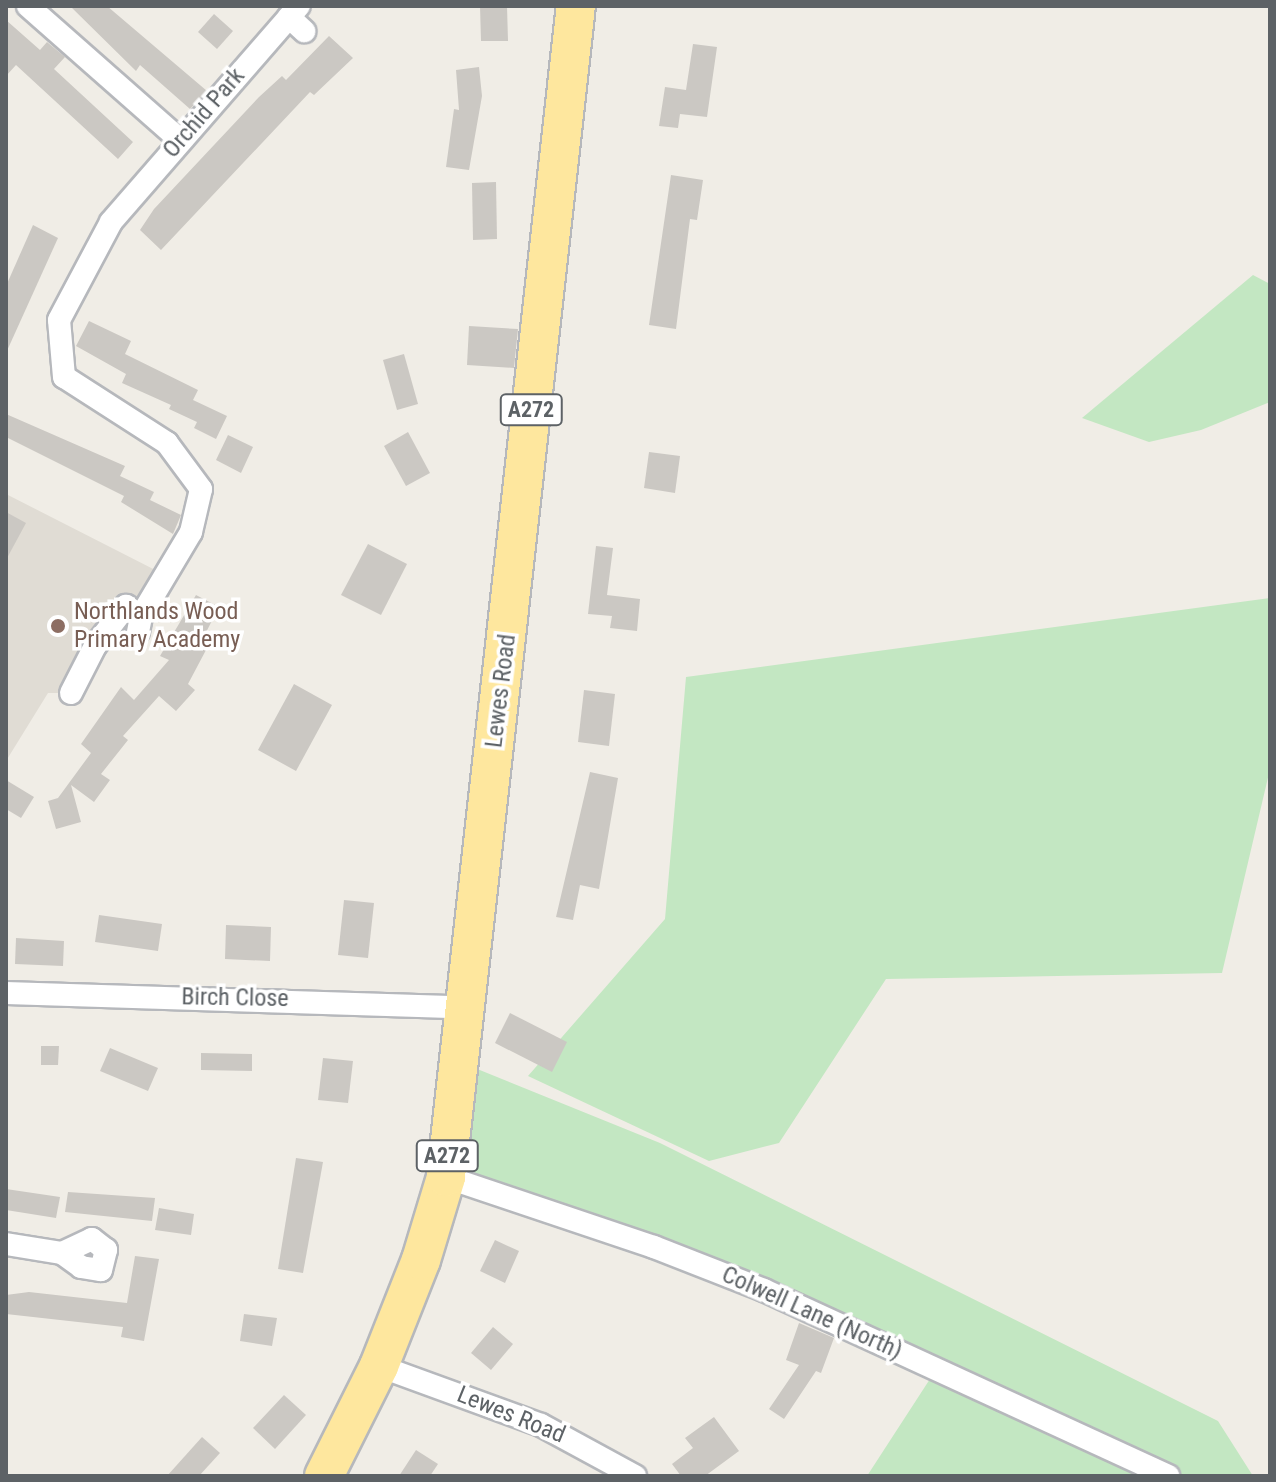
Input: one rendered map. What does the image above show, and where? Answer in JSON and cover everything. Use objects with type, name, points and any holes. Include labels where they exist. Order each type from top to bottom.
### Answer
[{"type":"highway","name":"Lewes Road","points":[[324,1476],[379,1366],[421,1260],[446,1177],[576,6]]},
{"type":"street","points":[[28,6],[180,140]]},
{"type":"street","name":"Orchid Park","points":[[71,693],[95,646],[126,606],[140,624],[191,532],[201,489],[167,443],[64,377],[59,320],[111,222],[180,140],[298,18]]},
{"type":"street","name":"Birch Close","points":[[6,993],[463,1007]]},
{"type":"street","name":"Colwell Lane (North)","points":[[446,1177],[654,1247],[764,1290],[1168,1476]]},
{"type":"street","points":[[6,1244],[62,1253]]},
{"type":"street","name":"Lewes Road","points":[[379,1366],[541,1425],[635,1476]]},
{"type":"shaded area","name":"Northlands Wood Primary Academy","points":[[6,494],[165,575],[126,606],[71,693],[48,693],[6,761]]},
{"type":"green space","points":[[1253,275],[1270,284],[1270,402],[1201,430],[1149,442],[1082,418]]},
{"type":"green space","points":[[1270,598],[1270,769],[1222,973],[886,979],[779,1143],[709,1161],[528,1076],[665,919],[686,677]]},
{"type":"green space","points":[[455,1060],[660,1143],[1218,1421],[1253,1476],[867,1476],[941,1362],[446,1177]]},
{"type":"building","points":[[70,6],[107,6],[207,91],[190,109],[140,65],[136,71]]},
{"type":"building","points":[[480,6],[507,6],[508,41],[481,41]]},
{"type":"building","points":[[214,14],[233,31],[217,49],[198,32]]},
{"type":"building","points":[[6,20],[40,50],[47,42],[65,57],[54,69],[133,142],[118,159],[16,65],[6,76]]},
{"type":"building","points":[[329,36],[353,58],[314,95],[310,92],[161,250],[140,230],[154,209],[259,97],[282,76],[286,80]]},
{"type":"building","points":[[693,44],[717,47],[707,117],[680,114],[678,128],[659,126],[665,87],[686,90]]},
{"type":"building","points":[[479,67],[482,96],[469,170],[446,167],[454,109],[459,110],[456,70]]},
{"type":"building","points":[[671,175],[703,180],[697,220],[690,219],[676,329],[649,325]]},
{"type":"building","points":[[496,182],[497,239],[473,240],[472,183]]},
{"type":"building","points":[[33,225],[58,238],[6,353],[6,286]]},
{"type":"building","points":[[89,321],[131,341],[125,354],[198,390],[193,400],[227,416],[216,439],[194,428],[197,422],[169,409],[171,405],[122,383],[126,374],[76,346]]},
{"type":"building","points":[[469,326],[518,329],[514,368],[467,365]]},
{"type":"building","points":[[404,354],[418,404],[397,410],[383,360]]},
{"type":"building","points":[[6,414],[125,466],[120,476],[154,492],[150,500],[181,515],[173,534],[121,502],[124,496],[6,437]]},
{"type":"building","points":[[408,432],[430,473],[406,486],[384,446]]},
{"type":"building","points":[[228,435],[253,447],[241,473],[216,460]]},
{"type":"building","points":[[649,452],[680,456],[675,493],[644,488]]},
{"type":"building","points":[[6,512],[26,523],[6,560]]},
{"type":"building","points":[[368,544],[407,564],[381,615],[341,595]]},
{"type":"building","points":[[596,546],[613,548],[607,595],[640,599],[637,631],[610,628],[612,616],[588,614]]},
{"type":"building","points":[[196,595],[219,607],[199,646],[206,650],[188,684],[195,690],[176,711],[159,696],[123,736],[128,740],[101,774],[110,780],[94,802],[71,785],[81,822],[56,829],[48,801],[58,798],[91,753],[81,744],[121,687],[134,700],[169,660],[160,656]]},
{"type":"building","points":[[294,684],[332,705],[296,771],[258,750]]},
{"type":"building","points":[[584,690],[615,694],[609,746],[578,742]]},
{"type":"building","points":[[590,772],[618,778],[599,889],[580,885],[573,920],[556,917]]},
{"type":"building","points":[[6,780],[34,797],[21,818],[6,809]]},
{"type":"building","points":[[344,900],[374,903],[368,958],[338,955]]},
{"type":"building","points":[[99,915],[162,924],[158,951],[95,942]]},
{"type":"building","points":[[226,925],[271,927],[270,961],[225,959]]},
{"type":"building","points":[[16,938],[64,941],[63,966],[15,964]]},
{"type":"building","points":[[510,1013],[567,1042],[552,1072],[495,1043]]},
{"type":"building","points":[[41,1046],[59,1046],[58,1065],[41,1065]]},
{"type":"building","points":[[110,1048],[158,1068],[148,1091],[100,1071]]},
{"type":"building","points":[[201,1053],[252,1054],[252,1071],[201,1070]]},
{"type":"building","points":[[323,1058],[353,1061],[348,1103],[318,1100]]},
{"type":"building","points":[[296,1158],[323,1162],[303,1273],[278,1269]]},
{"type":"building","points":[[6,1189],[60,1197],[56,1218],[6,1210]]},
{"type":"building","points":[[68,1192],[155,1198],[152,1221],[65,1212]]},
{"type":"building","points":[[159,1208],[194,1214],[191,1235],[155,1230]]},
{"type":"building","points":[[495,1240],[519,1251],[505,1283],[480,1271]]},
{"type":"building","points":[[135,1256],[159,1259],[144,1341],[121,1337],[123,1327],[6,1314],[6,1295],[29,1292],[127,1303]]},
{"type":"building","points":[[244,1314],[277,1318],[272,1346],[240,1341]]},
{"type":"building","points":[[799,1323],[834,1338],[821,1373],[816,1371],[784,1419],[769,1409],[799,1365],[786,1360]]},
{"type":"building","points":[[493,1327],[513,1344],[491,1370],[471,1353]]},
{"type":"building","points":[[284,1395],[306,1415],[275,1449],[253,1428]]},
{"type":"building","points":[[714,1417],[739,1451],[705,1476],[681,1476],[672,1464],[693,1448],[685,1438]]},
{"type":"building","points":[[202,1437],[220,1453],[199,1476],[167,1476]]},
{"type":"building","points":[[416,1450],[438,1464],[430,1476],[399,1476]]},
{"type":"place","name":"Northlands Wood Primary Academy","points":[[58,626]]}]
